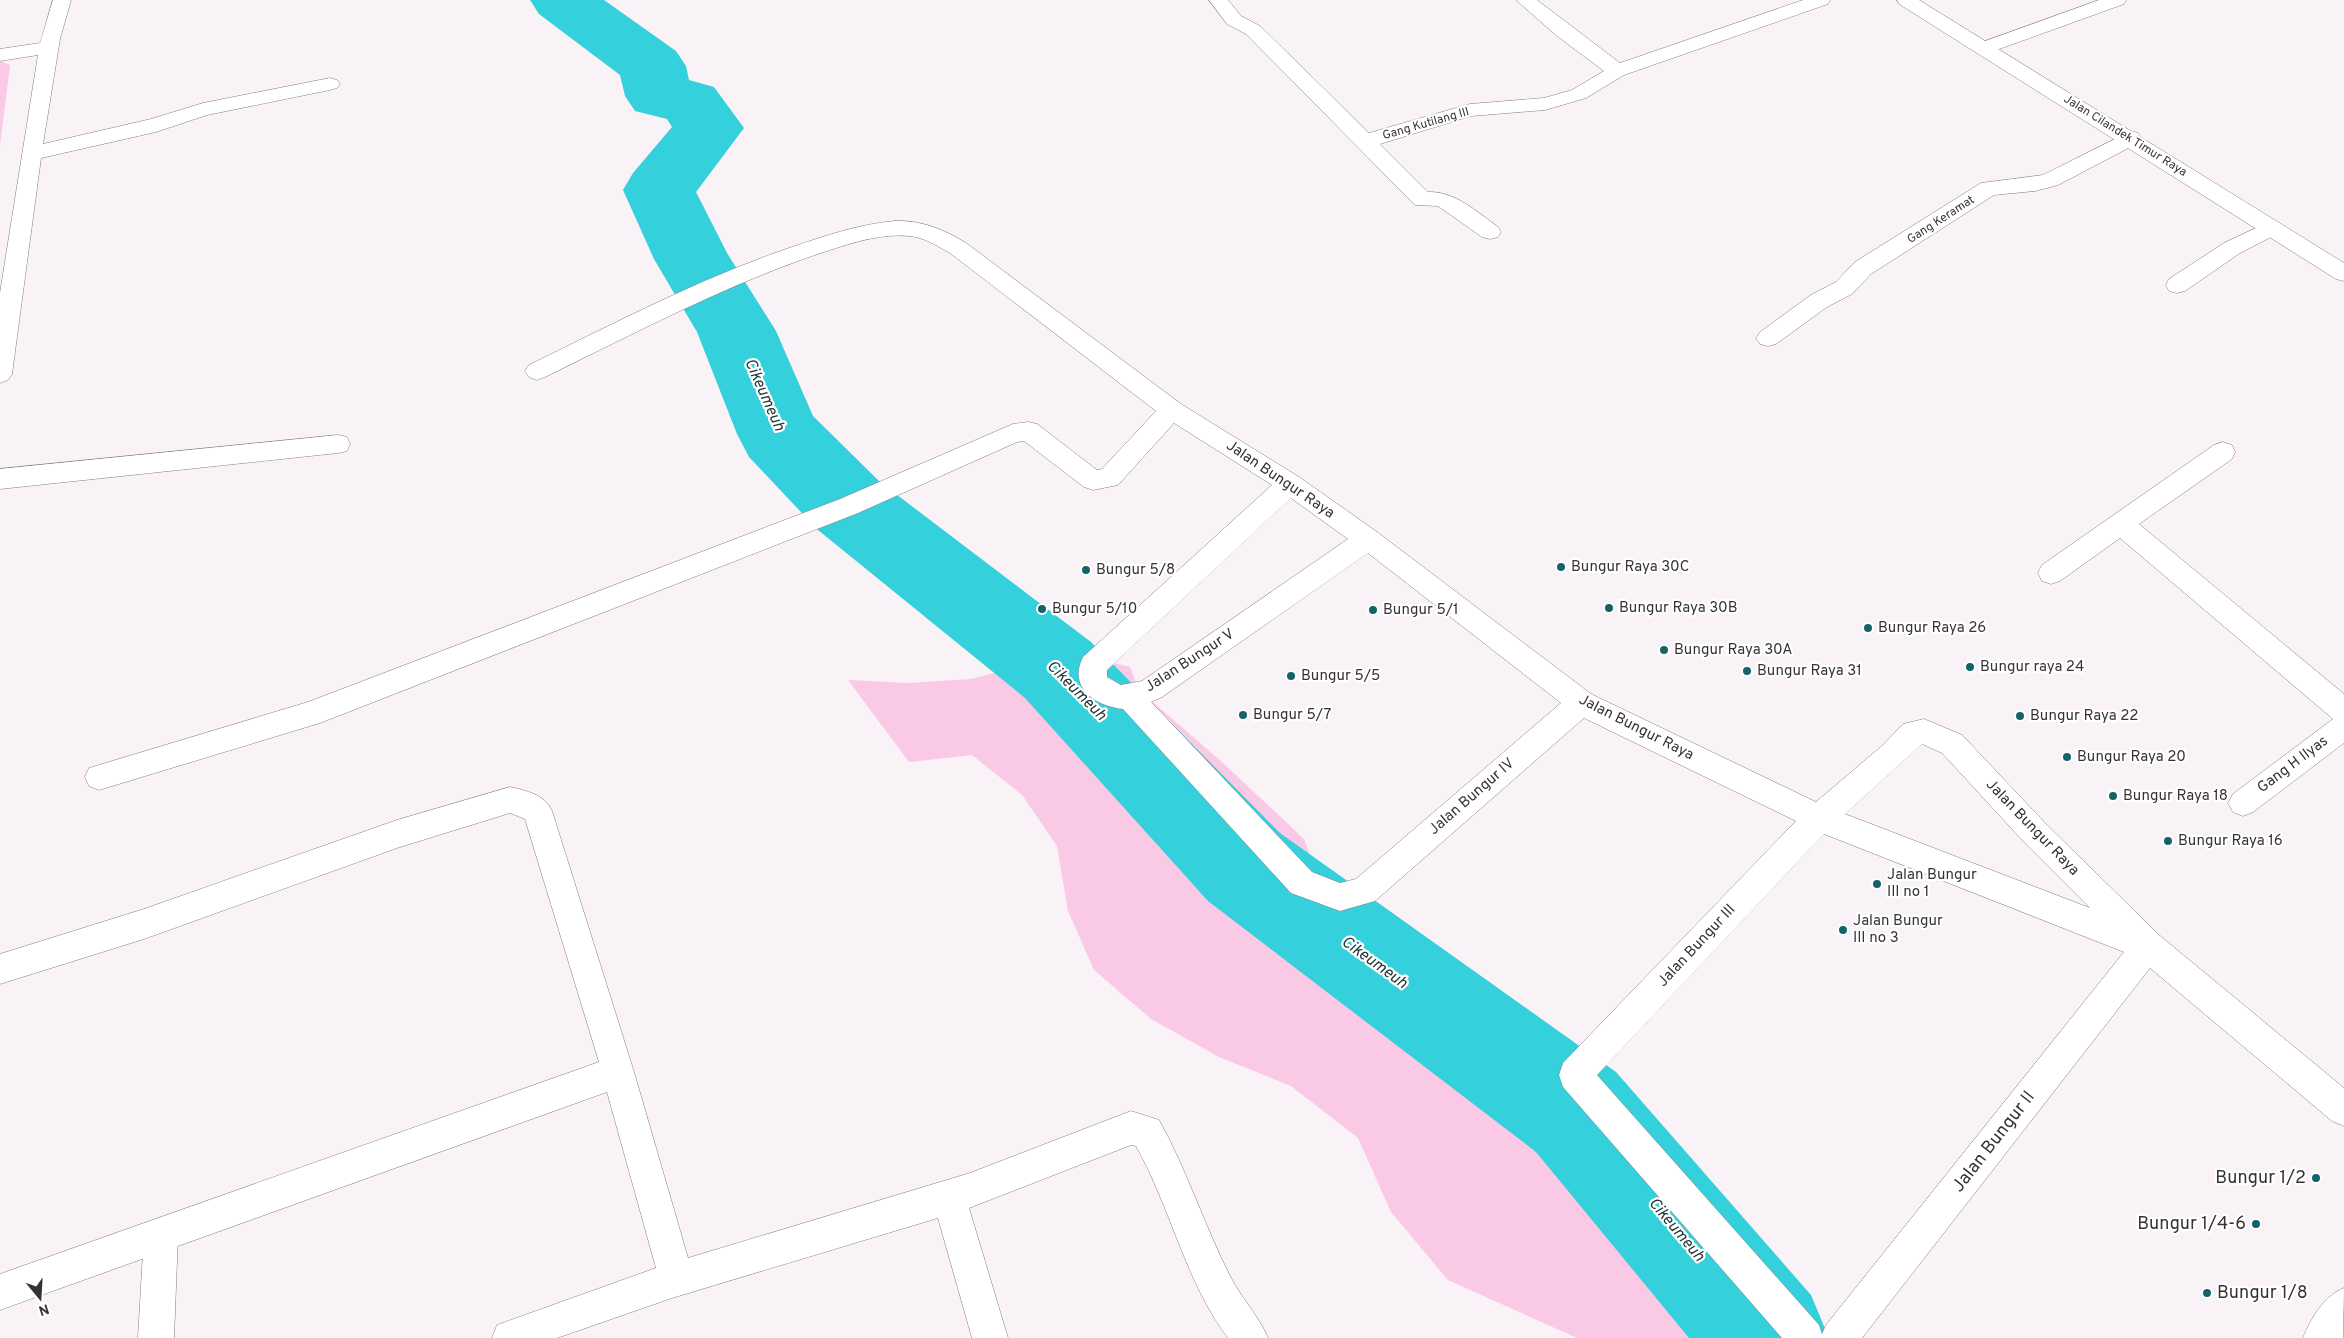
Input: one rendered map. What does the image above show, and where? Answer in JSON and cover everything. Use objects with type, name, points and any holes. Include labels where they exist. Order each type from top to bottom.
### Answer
[{"type":"street","points":[[0,374],[48,47],[62,0]]},
{"type":"street","name":"Gang Kutilang III","points":[[1218,0],[1234,20],[1253,30],[1365,141],[1470,110],[1504,109],[1545,104],[1580,94],[1617,71],[1821,0]]},
{"type":"street","points":[[1525,0],[1564,32],[1617,71]]},
{"type":"street","name":"Jalan Cilandek Timur Raya","points":[[1906,0],[2131,138],[2344,273]]},
{"type":"street","points":[[1984,48],[2117,0]]},
{"type":"street","points":[[0,55],[48,47]]},
{"type":"street","points":[[31,153],[156,125],[203,110],[330,84]]},
{"type":"street","name":"Gang Keramat","points":[[1768,338],[1819,300],[1844,288],[1863,268],[1989,188],[2035,184],[2050,180],[2131,138]]},
{"type":"street","points":[[1365,141],[1423,200],[1439,199],[1445,201],[1490,232]]},
{"type":"street","name":"Jalan Bungur Raya","points":[[538,371],[644,318],[730,279],[790,255],[851,236],[882,229],[907,228],[929,231],[958,248],[1172,410],[1290,484],[1368,539],[1581,703],[1819,818],[2148,946]]},
{"type":"street","points":[[2177,285],[2232,248],[2271,228]]},
{"type":"street","points":[[98,777],[310,714],[849,506],[1013,433],[1028,432],[1093,480],[1109,478],[1172,410]]},
{"type":"street","points":[[0,478],[338,444]]},
{"type":"street","points":[[2051,573],[2223,452]]},
{"type":"street","name":"Jalan Bungur V","points":[[1290,484],[1093,665],[1093,683],[1110,696],[1130,698],[1152,689],[1368,539]]},
{"type":"street","points":[[2121,524],[2344,712]]},
{"type":"street","name":"Jalan Bungur IV","points":[[1130,698],[1302,883],[1340,897],[1364,891],[1581,703]]},
{"type":"street","name":"Gang H Ilyas","points":[[2243,802],[2344,728]]},
{"type":"street","name":"Jalan Bungur Raya","points":[[1819,818],[1893,754],[1913,733],[1924,731],[1952,744],[2035,833],[2148,946],[2344,1109]]},
{"type":"street","points":[[0,969],[144,924],[398,834],[510,800],[526,804],[537,811],[618,1072],[676,1278]]},
{"type":"street","name":"Jalan Bungur III","points":[[1806,1338],[1575,1075],[1819,818]]},
{"type":"street","name":"Jalan Bungur II","points":[[1839,1338],[2148,946]]},
{"type":"street","points":[[0,1292],[618,1072]]},
{"type":"street","points":[[510,1338],[560,1328],[676,1278],[949,1198],[1131,1128],[1146,1132],[1161,1155],[1215,1284],[1238,1323],[1250,1338]]},
{"type":"street","points":[[949,1198],[990,1338]]},
{"type":"street","points":[[156,1338],[161,1235]]},
{"type":"street","points":[[2321,1338],[2344,1306]]},
{"type":"shaded area","points":[[0,61],[10,65],[0,145]]},
{"type":"shaded area","points":[[1079,654],[1130,667],[1139,690],[1223,763],[1304,839],[1325,895],[1355,953],[1415,979],[1487,997],[1537,1046],[1566,1117],[1576,1112],[1690,1224],[1786,1338],[1577,1338],[1448,1280],[1391,1212],[1358,1138],[1291,1086],[1219,1057],[1151,1019],[1094,970],[1068,911],[1057,846],[1022,795],[972,755],[909,762],[848,680],[908,683],[971,679],[1027,664]]},
{"type":"waterway","name":"Cikeumeuh","points":[[562,0],[652,66],[659,96],[690,102],[709,128],[659,190],[692,259],[736,331],[779,434],[849,506],[1058,670],[1244,867],[1576,1112],[1768,1338]]},
{"type":"place","name":"Bungur Raya 30C","points":[[1561,567]]},
{"type":"place","name":"Bungur 5/8","points":[[1086,570]]},
{"type":"place","name":"Bungur Raya 30B","points":[[1609,608]]},
{"type":"place","name":"Bungur 5/10","points":[[1042,609]]},
{"type":"place","name":"Bungur 5/1","points":[[1373,610]]},
{"type":"place","name":"Bungur Raya 26","points":[[1868,628]]},
{"type":"place","name":"Bungur Raya 30A","points":[[1664,650]]},
{"type":"place","name":"Bungur raya 24","points":[[1970,667]]},
{"type":"place","name":"Bungur Raya 31","points":[[1747,671]]},
{"type":"place","name":"Bungur 5/5","points":[[1291,676]]},
{"type":"place","name":"Bungur 5/7","points":[[1243,715]]},
{"type":"place","name":"Bungur Raya 22","points":[[2020,716]]},
{"type":"place","name":"Bungur Raya 20","points":[[2067,757]]},
{"type":"place","name":"Bungur Raya 18","points":[[2113,796]]},
{"type":"place","name":"Bungur Raya 16","points":[[2168,841]]},
{"type":"place","name":"Jalan Bungur III no 1","points":[[1877,884]]},
{"type":"place","name":"Jalan Bungur III no 3","points":[[1843,930]]},
{"type":"place","name":"Bungur 1/2","points":[[2316,1178]]},
{"type":"place","name":"Bungur 1/4-6","points":[[2256,1224]]},
{"type":"place","name":"Bungur 1/8","points":[[2207,1293]]}]
